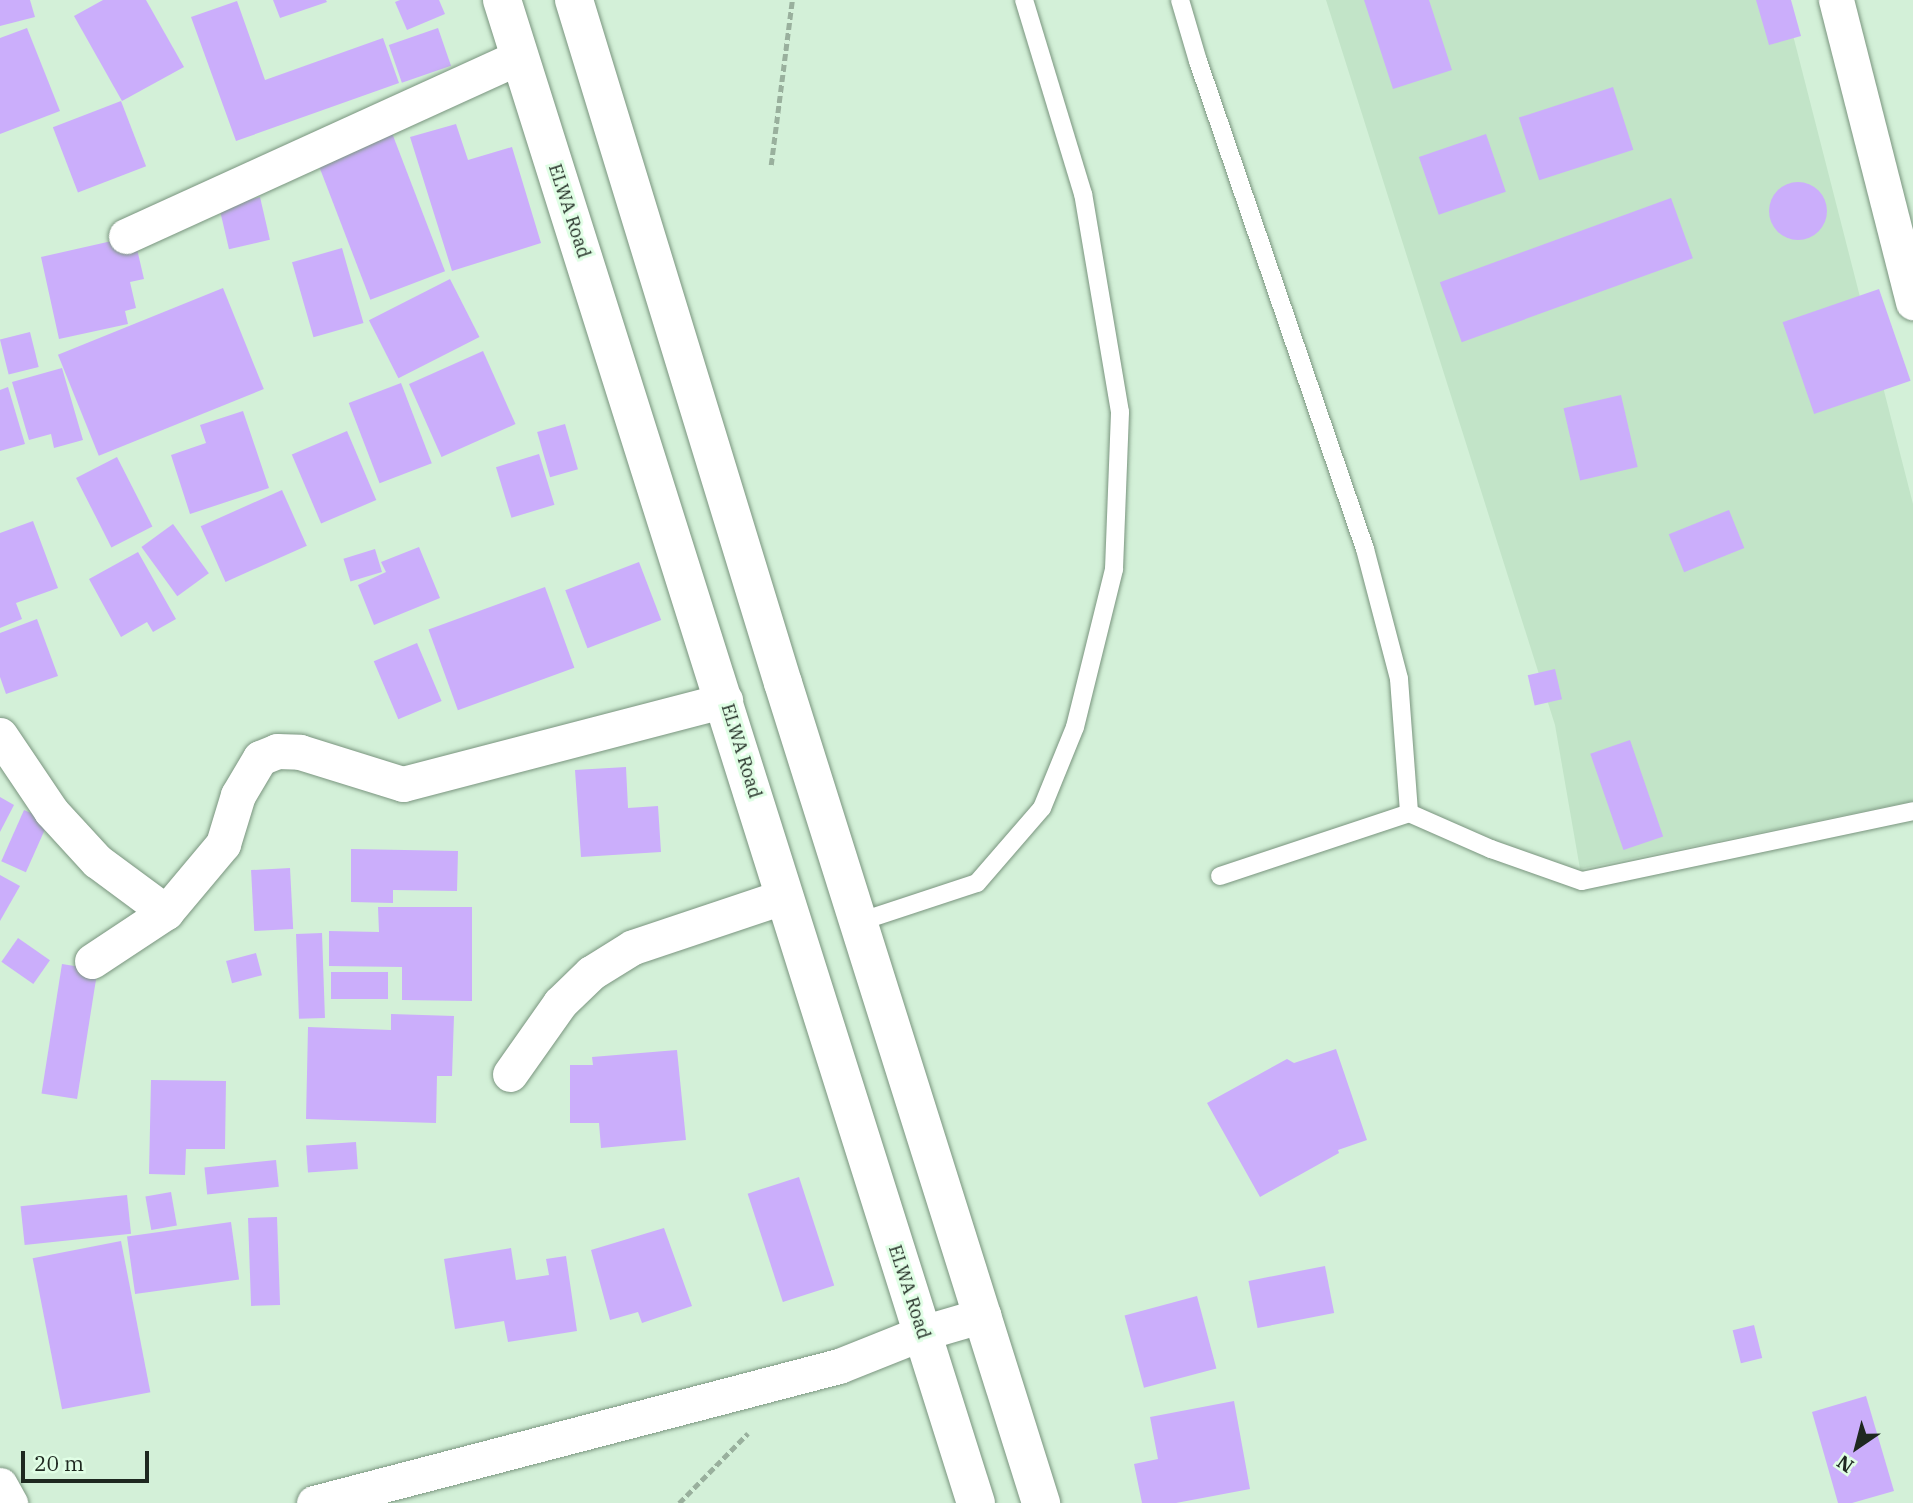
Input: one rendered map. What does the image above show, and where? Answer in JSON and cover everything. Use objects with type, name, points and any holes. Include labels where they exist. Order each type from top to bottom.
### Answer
[{"type":"main road","name":"ELWA Road","points":[[502,0],[725,700],[976,1503]]},
{"type":"main road","points":[[574,0],[783,683],[1041,1503]]},
{"type":"street","points":[[1836,0],[1913,302]]},
{"type":"street","points":[[126,236],[519,57]]},
{"type":"street","points":[[92,961],[166,912],[223,844],[238,795],[260,758],[277,751],[300,752],[403,783],[725,700]]},
{"type":"street","points":[[0,735],[51,811],[97,861],[166,912]]},
{"type":"street","points":[[510,1074],[560,1003],[591,973],[633,947],[785,896]]},
{"type":"street","points":[[314,1503],[839,1366],[922,1333],[983,1315]]},
{"type":"street","points":[[0,1485],[9,1503]]},
{"type":"lane","points":[[859,922],[977,883],[1042,808],[1075,727],[1114,569],[1120,412],[1083,194],[1024,0]]},
{"type":"lane","points":[[1180,0],[1198,61],[1365,549],[1399,679],[1409,813]]},
{"type":"lane","points":[[1220,876],[1409,813],[1516,859],[1582,881],[1913,811]]},
{"type":"path","points":[[771,165],[793,0]]},
{"type":"path","points":[[679,1503],[746,1434],[757,1429]]},
{"type":"shaded area","points":[[1326,0],[1784,0],[1913,504],[1913,801],[1580,869],[1555,725]]},
{"type":"building","points":[[0,0],[30,0],[35,17],[0,26]]},
{"type":"building","points":[[103,0],[146,0],[184,67],[122,101],[74,16]]},
{"type":"building","points":[[273,0],[326,0],[327,2],[280,18]]},
{"type":"building","points":[[439,0],[445,14],[407,30],[395,2]]},
{"type":"building","points":[[1364,0],[1429,0],[1452,70],[1393,89]]},
{"type":"building","points":[[1756,0],[1791,0],[1801,36],[1769,45]]},
{"type":"building","points":[[237,1],[265,80],[383,38],[399,83],[236,141],[191,17]]},
{"type":"building","points":[[27,28],[60,111],[0,134],[0,38]]},
{"type":"building","points":[[438,28],[451,66],[402,83],[389,45]]},
{"type":"building","points":[[1613,87],[1633,150],[1539,180],[1519,118]]},
{"type":"building","points":[[121,101],[146,166],[78,193],[53,127]]},
{"type":"building","points":[[456,124],[468,160],[512,147],[541,243],[452,271],[410,137]]},
{"type":"building","points":[[392,133],[445,271],[370,300],[317,162]]},
{"type":"building","points":[[1486,134],[1506,192],[1439,215],[1419,157]]},
{"type":"building","points":[[1792,182],[1804,182],[1819,190],[1827,205],[1827,217],[1819,232],[1804,240],[1792,240],[1777,232],[1769,217],[1769,205],[1777,190]]},
{"type":"building","points":[[260,197],[270,240],[229,249],[219,206]]},
{"type":"building","points":[[1671,198],[1693,258],[1462,342],[1440,282]]},
{"type":"building","points":[[134,236],[144,279],[130,282],[136,308],[125,311],[128,324],[59,339],[41,257]]},
{"type":"building","points":[[342,248],[363,323],[314,337],[292,262]]},
{"type":"building","points":[[450,279],[480,337],[398,378],[369,320]]},
{"type":"building","points":[[223,288],[264,389],[99,456],[58,355]]},
{"type":"building","points":[[1879,289],[1911,381],[1814,414],[1783,322]]},
{"type":"building","points":[[30,332],[39,367],[9,374],[0,339]]},
{"type":"building","points":[[483,351],[516,424],[442,457],[409,384]]},
{"type":"building","points":[[62,368],[83,440],[54,448],[51,434],[29,440],[12,382]]},
{"type":"building","points":[[401,383],[432,463],[380,483],[349,403]]},
{"type":"building","points":[[8,387],[25,444],[0,451],[0,390]]},
{"type":"building","points":[[1621,395],[1638,467],[1580,480],[1564,408]]},
{"type":"building","points":[[243,411],[269,488],[190,514],[171,455],[206,443],[200,425]]},
{"type":"building","points":[[565,424],[578,469],[550,477],[537,432]]},
{"type":"building","points":[[347,431],[376,500],[321,523],[292,454]]},
{"type":"building","points":[[539,454],[554,505],[511,518],[496,467]]},
{"type":"building","points":[[117,457],[152,526],[111,547],[76,478]]},
{"type":"building","points":[[282,490],[307,546],[226,582],[201,526]]},
{"type":"building","points":[[1729,510],[1744,548],[1684,572],[1669,534]]},
{"type":"building","points":[[33,521],[58,588],[16,603],[22,619],[0,628],[0,533]]},
{"type":"building","points":[[173,524],[209,573],[177,596],[141,547]]},
{"type":"building","points":[[419,547],[440,598],[374,625],[358,585],[386,572],[381,562]]},
{"type":"building","points":[[375,549],[382,572],[350,582],[343,559]]},
{"type":"building","points":[[138,552],[176,619],[153,632],[147,622],[121,637],[89,579]]},
{"type":"building","points":[[639,562],[661,620],[587,648],[565,590]]},
{"type":"building","points":[[545,587],[574,668],[458,710],[428,629]]},
{"type":"building","points":[[37,619],[58,676],[6,694],[0,677],[0,633]]},
{"type":"building","points":[[417,643],[442,701],[398,719],[374,661]]},
{"type":"building","points":[[1555,669],[1562,699],[1535,706],[1528,675]]},
{"type":"building","points":[[1630,740],[1663,836],[1623,850],[1590,754]]},
{"type":"building","points":[[626,767],[628,808],[658,806],[661,852],[581,857],[575,770]]},
{"type":"building","points":[[0,797],[14,805],[0,832]]},
{"type":"building","points":[[24,810],[49,821],[26,872],[1,861]]},
{"type":"building","points":[[351,849],[458,851],[457,891],[393,890],[393,903],[351,902]]},
{"type":"building","points":[[290,868],[293,929],[254,931],[251,870]]},
{"type":"building","points":[[0,875],[20,886],[0,921]]},
{"type":"building","points":[[378,907],[472,907],[472,1001],[402,1000],[402,967],[329,966],[329,931],[379,932]]},
{"type":"building","points":[[322,933],[325,1018],[299,1019],[296,934]]},
{"type":"building","points":[[18,938],[50,960],[33,984],[1,962]]},
{"type":"building","points":[[256,953],[262,975],[232,983],[226,961]]},
{"type":"building","points":[[62,964],[98,970],[77,1099],[42,1093]]},
{"type":"building","points":[[331,972],[388,972],[388,999],[331,999]]},
{"type":"building","points":[[391,1014],[454,1016],[452,1076],[437,1076],[436,1123],[306,1119],[308,1027],[391,1030]]},
{"type":"building","points":[[1336,1049],[1367,1140],[1338,1150],[1339,1153],[1260,1197],[1207,1103],[1287,1059],[1294,1063]]},
{"type":"building","points":[[677,1050],[686,1140],[601,1148],[599,1123],[570,1123],[570,1065],[593,1065],[592,1057]]},
{"type":"building","points":[[151,1080],[226,1081],[225,1149],[186,1149],[185,1175],[149,1174]]},
{"type":"building","points":[[356,1142],[358,1169],[308,1172],[306,1145]]},
{"type":"building","points":[[276,1160],[279,1187],[207,1194],[204,1168]]},
{"type":"building","points":[[799,1177],[834,1285],[783,1302],[748,1194]]},
{"type":"building","points":[[171,1192],[177,1225],[151,1230],[145,1197]]},
{"type":"building","points":[[127,1195],[131,1234],[25,1245],[21,1206]]},
{"type":"building","points":[[277,1217],[280,1305],[251,1306],[248,1218]]},
{"type":"building","points":[[231,1222],[239,1279],[135,1294],[127,1237]]},
{"type":"building","points":[[664,1228],[692,1306],[642,1323],[638,1312],[610,1320],[591,1250]]},
{"type":"building","points":[[121,1241],[150,1392],[62,1409],[33,1258]]},
{"type":"building","points":[[511,1248],[516,1280],[549,1275],[546,1259],[566,1256],[577,1331],[508,1342],[504,1321],[455,1329],[444,1259]]},
{"type":"building","points":[[1325,1266],[1334,1313],[1258,1328],[1248,1281]]},
{"type":"building","points":[[1197,1296],[1216,1368],[1144,1388],[1125,1315]]},
{"type":"building","points":[[1754,1325],[1762,1358],[1741,1363],[1733,1330]]},
{"type":"building","points":[[1866,1396],[1894,1491],[1852,1503],[1838,1503],[1812,1412]]},
{"type":"building","points":[[1234,1401],[1250,1489],[1176,1503],[1142,1503],[1134,1464],[1158,1459],[1150,1417]]}]
